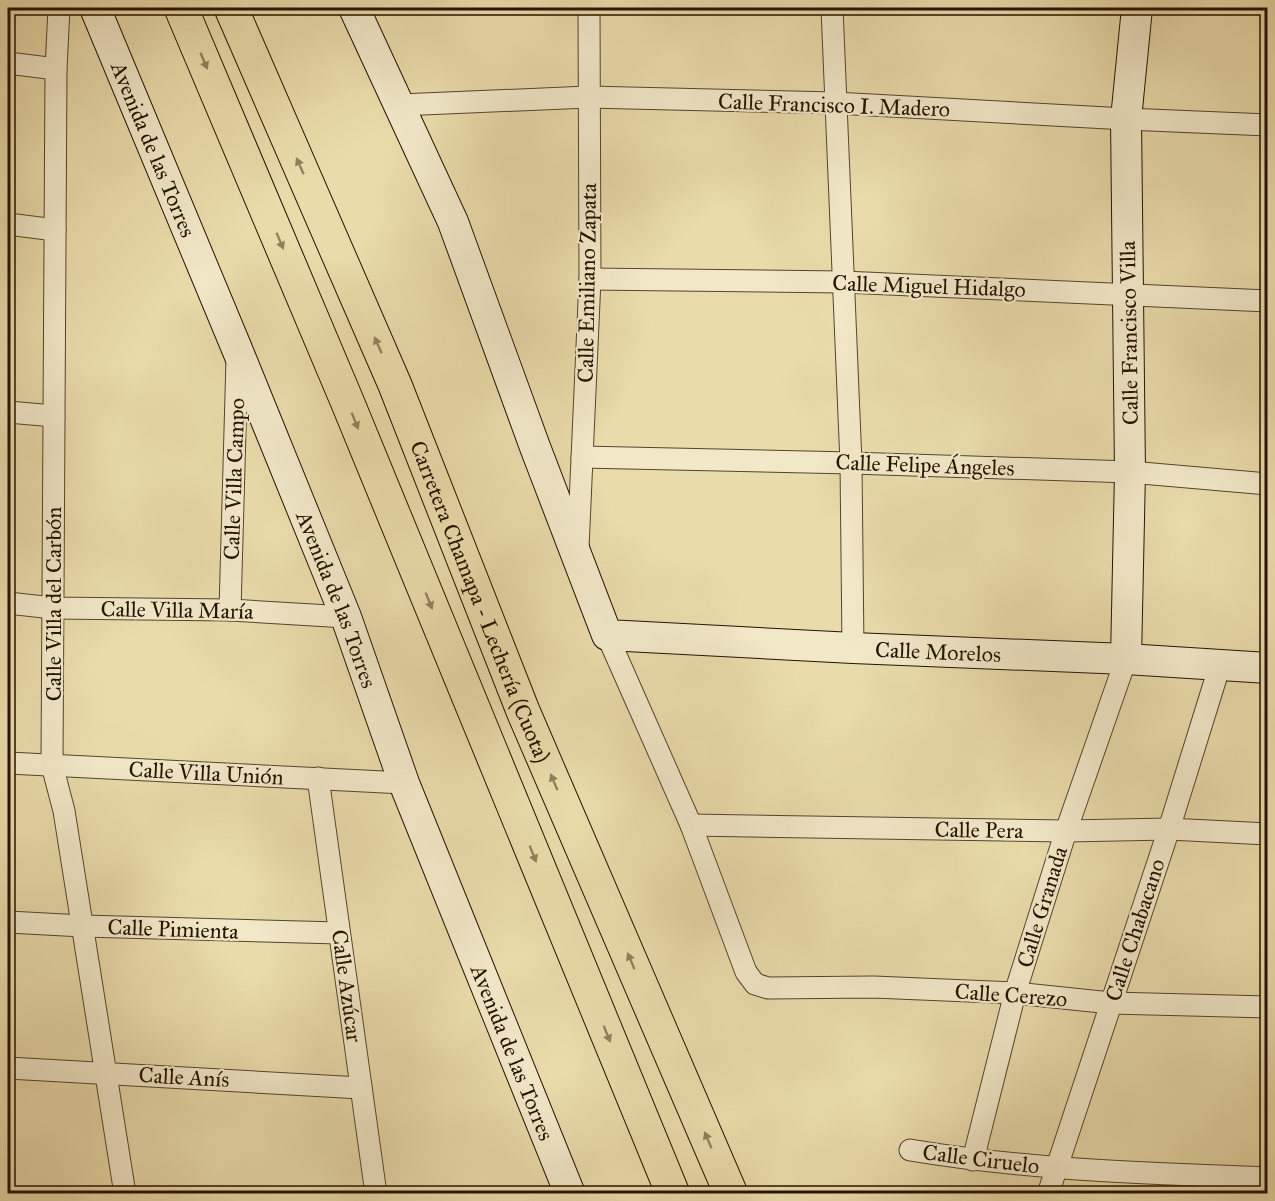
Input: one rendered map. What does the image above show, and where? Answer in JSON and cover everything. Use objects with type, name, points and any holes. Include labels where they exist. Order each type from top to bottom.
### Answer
[{"type":"highway","points":[[181,8],[347,400],[673,1194]]},
{"type":"highway","name":"Carretera Chamapa - Lechería (Cuota)","points":[[231,8],[395,385],[523,711],[731,1194]]},
{"type":"street","name":"Calle Villa del Carbón","points":[[59,8],[56,69],[52,765],[64,811],[125,1194]]},
{"type":"street","name":"Avenida de las Torres","points":[[95,8],[346,617],[404,783],[570,1194]]},
{"type":"street","points":[[354,8],[453,222],[607,635],[691,825]]},
{"type":"street","name":"Calle Emiliano Zapata","points":[[577,557],[591,279],[589,8]]},
{"type":"street","points":[[832,8],[851,463],[853,648]]},
{"type":"street","name":"Calle Francisco Villa","points":[[1126,659],[1130,472],[1126,119],[1137,8]]},
{"type":"street","points":[[8,63],[56,69]]},
{"type":"street","name":"Calle Francisco I. Madero","points":[[399,105],[588,96],[835,103],[1268,125]]},
{"type":"street","points":[[8,224],[55,230]]},
{"type":"street","name":"Calle Miguel Hidalgo","points":[[591,279],[843,282],[1268,301]]},
{"type":"street","name":"Calle Villa Campo","points":[[230,610],[237,349]]},
{"type":"street","points":[[8,412],[54,416]]},
{"type":"street","name":"Calle Felipe Ángeles","points":[[582,457],[1130,472],[1268,484]]},
{"type":"street","name":"Calle Villa María","points":[[8,603],[53,608],[230,610],[346,617]]},
{"type":"street","name":"Calle Morelos","points":[[607,635],[1126,659],[1268,668]]},
{"type":"street","name":"Calle Granada","points":[[973,1160],[1015,993],[1066,831],[1126,659]]},
{"type":"street","name":"Calle Chabacano","points":[[1048,1194],[1221,665]]},
{"type":"street","name":"Calle Villa Unión","points":[[8,763],[404,783]]},
{"type":"street","name":"Calle Azúcar","points":[[318,778],[376,1194]]},
{"type":"street","name":"Calle Pera","points":[[691,825],[1066,831],[1169,829],[1268,834]]},
{"type":"street","name":"Calle Cerezo","points":[[691,825],[746,972],[755,984],[768,988],[874,987],[1015,993],[1111,1002],[1268,1007]]},
{"type":"street","name":"Calle Pimienta","points":[[8,922],[339,933]]},
{"type":"street","name":"Calle Anís","points":[[8,1068],[361,1088]]},
{"type":"street","name":"Calle Ciruelo","points":[[910,1149],[973,1160],[1056,1169],[1268,1178]]}]
